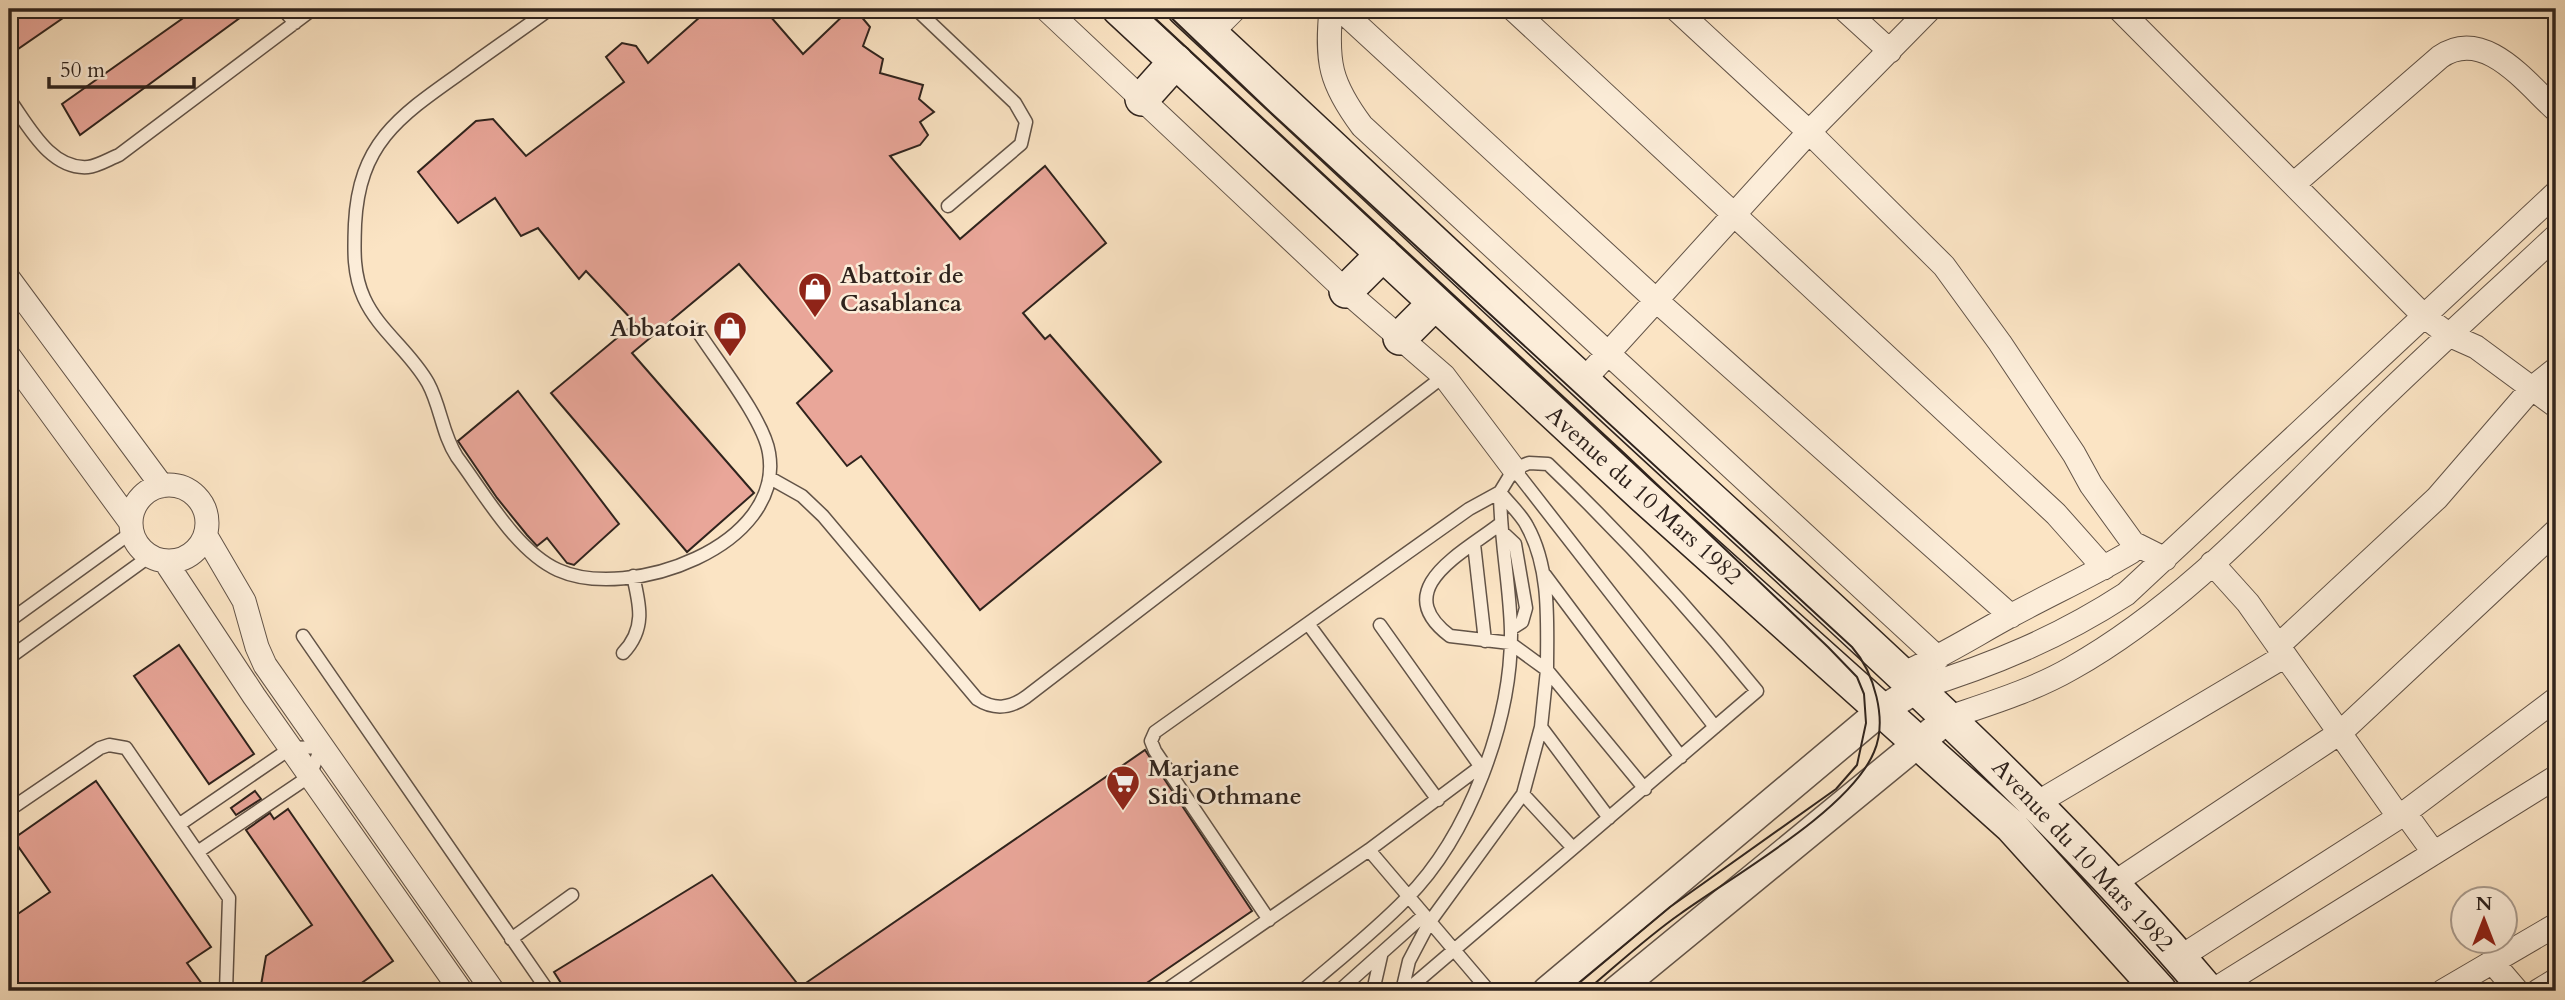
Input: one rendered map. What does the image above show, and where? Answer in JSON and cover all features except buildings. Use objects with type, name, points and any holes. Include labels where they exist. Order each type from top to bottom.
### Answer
[{"type":"main road","name":"Avenue du 10 Mars 1982","points":[[1119,9],[1653,505],[2011,826],[2160,991]]},
{"type":"main road","name":"Avenue du 10 Mars 1982","points":[[1184,9],[1583,381],[1950,717],[2114,883],[2210,991]]},
{"type":"main road","points":[[1142,99],[1176,61]]},
{"type":"main road","points":[[1346,291],[1383,254]]},
{"type":"main road","points":[[1400,338],[1435,303]]},
{"type":"street","points":[[1046,9],[1346,291],[1444,376],[1514,469]]},
{"type":"street","points":[[1210,34],[1235,9]]},
{"type":"street","points":[[1331,9],[1329,67],[1335,86],[1362,126],[1938,658]]},
{"type":"street","points":[[1340,9],[1658,302],[2011,616]]},
{"type":"street","points":[[1513,9],[2056,514],[2104,568]]},
{"type":"street","points":[[1676,9],[1809,132],[1923,244],[1962,290],[2133,543],[2165,559]]},
{"type":"street","points":[[1844,9],[1890,51]]},
{"type":"street","points":[[1583,381],[1658,302],[1809,132],[1930,9]]},
{"type":"street","points":[[2119,9],[2295,183],[2424,316],[2449,335],[2476,346],[2556,406]]},
{"type":"street","points":[[2295,183],[2440,57],[2455,48],[2471,46],[2491,53],[2556,110]]},
{"type":"street","points":[[1910,681],[1994,663],[2053,638],[2126,594],[2556,194]]},
{"type":"street","points":[[1616,991],[1950,717],[2010,697],[2071,669],[2150,617],[2244,534],[2449,335],[2556,236]]},
{"type":"street","points":[[9,279],[162,486]]},
{"type":"street","points":[[9,356],[132,528],[142,550],[158,559],[461,991]]},
{"type":"street","points":[[2037,803],[2281,651],[2437,498],[2532,388],[2556,369]]},
{"type":"street","points":[[132,528],[140,499],[162,486],[176,485],[199,498],[208,523],[206,536],[190,556],[158,559]]},
{"type":"street","points":[[2218,510],[2244,534]]},
{"type":"street","points":[[2114,883],[2341,732],[2556,531]]},
{"type":"street","points":[[206,536],[244,601],[257,648],[265,665],[493,991]]},
{"type":"street","points":[[1547,991],[1882,710],[1910,681],[1938,658],[2011,616],[2104,568],[2131,552],[2133,543]]},
{"type":"street","points":[[2212,563],[2248,603],[2402,815],[2434,853]]},
{"type":"street","points":[[2179,958],[2402,815],[2556,699]]},
{"type":"street","points":[[2210,991],[2556,777]]},
{"type":"street","points":[[2444,991],[2556,925]]},
{"type":"street","points":[[2493,963],[2517,991]]},
{"type":"street","points":[[2538,991],[2556,980]]},
{"type":"lane","points":[[283,9],[295,23]]},
{"type":"lane","points":[[9,99],[46,150],[69,166],[90,167],[119,155],[313,9]]},
{"type":"lane","points":[[550,9],[411,109],[382,137],[371,155],[359,191],[355,268],[370,310],[429,386],[447,441],[525,548],[548,565],[574,576],[603,580],[633,576],[687,562],[720,544],[756,513],[770,478],[769,449],[764,434],[697,330]]},
{"type":"lane","points":[[916,9],[1015,103],[1026,122],[1021,144],[948,206]]},
{"type":"lane","points":[[770,478],[802,496],[824,516],[977,699],[992,706],[1010,706],[1026,697],[1444,376]]},
{"type":"lane","points":[[1269,920],[1155,751],[1151,741],[1156,732],[1469,509],[1500,492],[1514,469],[1530,463],[1548,464],[1612,526],[1713,637],[1757,691],[1645,789],[1404,991]]},
{"type":"lane","points":[[1514,469],[1715,727]]},
{"type":"lane","points":[[1302,991],[1408,898],[1458,827],[1481,769],[1504,696],[1511,636],[1500,527],[1500,492]]},
{"type":"lane","points":[[1339,991],[1426,919],[1524,794],[1541,727],[1548,603],[1542,570],[1527,526],[1500,492]]},
{"type":"lane","points":[[1500,527],[1474,544],[1429,582],[1426,604],[1450,636],[1485,641],[1511,636]]},
{"type":"lane","points":[[9,621],[132,528]]},
{"type":"lane","points":[[1474,544],[1485,641]]},
{"type":"lane","points":[[9,658],[158,559]]},
{"type":"lane","points":[[1542,570],[1681,757]]},
{"type":"lane","points":[[624,653],[634,639],[640,622],[633,576]]},
{"type":"lane","points":[[1309,625],[1438,800]]},
{"type":"lane","points":[[1380,625],[1481,769]]},
{"type":"lane","points":[[303,636],[548,991]]},
{"type":"lane","points":[[1511,636],[1546,670],[1645,789]]},
{"type":"lane","points":[[1541,727],[1609,818]]},
{"type":"lane","points":[[9,810],[100,748],[117,745],[132,753],[229,898],[226,991]]},
{"type":"lane","points":[[180,824],[291,748],[321,747],[310,776],[199,851]]},
{"type":"lane","points":[[1165,991],[1481,769]]},
{"type":"lane","points":[[1524,794],[1573,848]]},
{"type":"lane","points":[[1369,850],[1488,991]]},
{"type":"lane","points":[[511,939],[572,895]]},
{"type":"lane","points":[[1404,991],[1409,961],[1426,919]]},
{"type":"lane","points":[[1373,991],[1381,956]]},
{"type":"tram line","points":[[1145,9],[1625,454],[1857,677],[1864,694],[1866,723],[1857,765],[1836,789],[1670,907],[1569,991]]},
{"type":"tram line","points":[[1162,9],[1270,112],[1852,647],[1867,669],[1876,697],[1880,726],[1874,752],[1861,774],[1816,818],[1668,923],[1586,991]]},
{"type":"place","name":"Abattoir de Casablanca","points":[[815,319]]},
{"type":"place","name":"Abbatoir","points":[[730,358]]},
{"type":"place","name":"Marjane Sidi Othmane","points":[[1123,812]]}]
